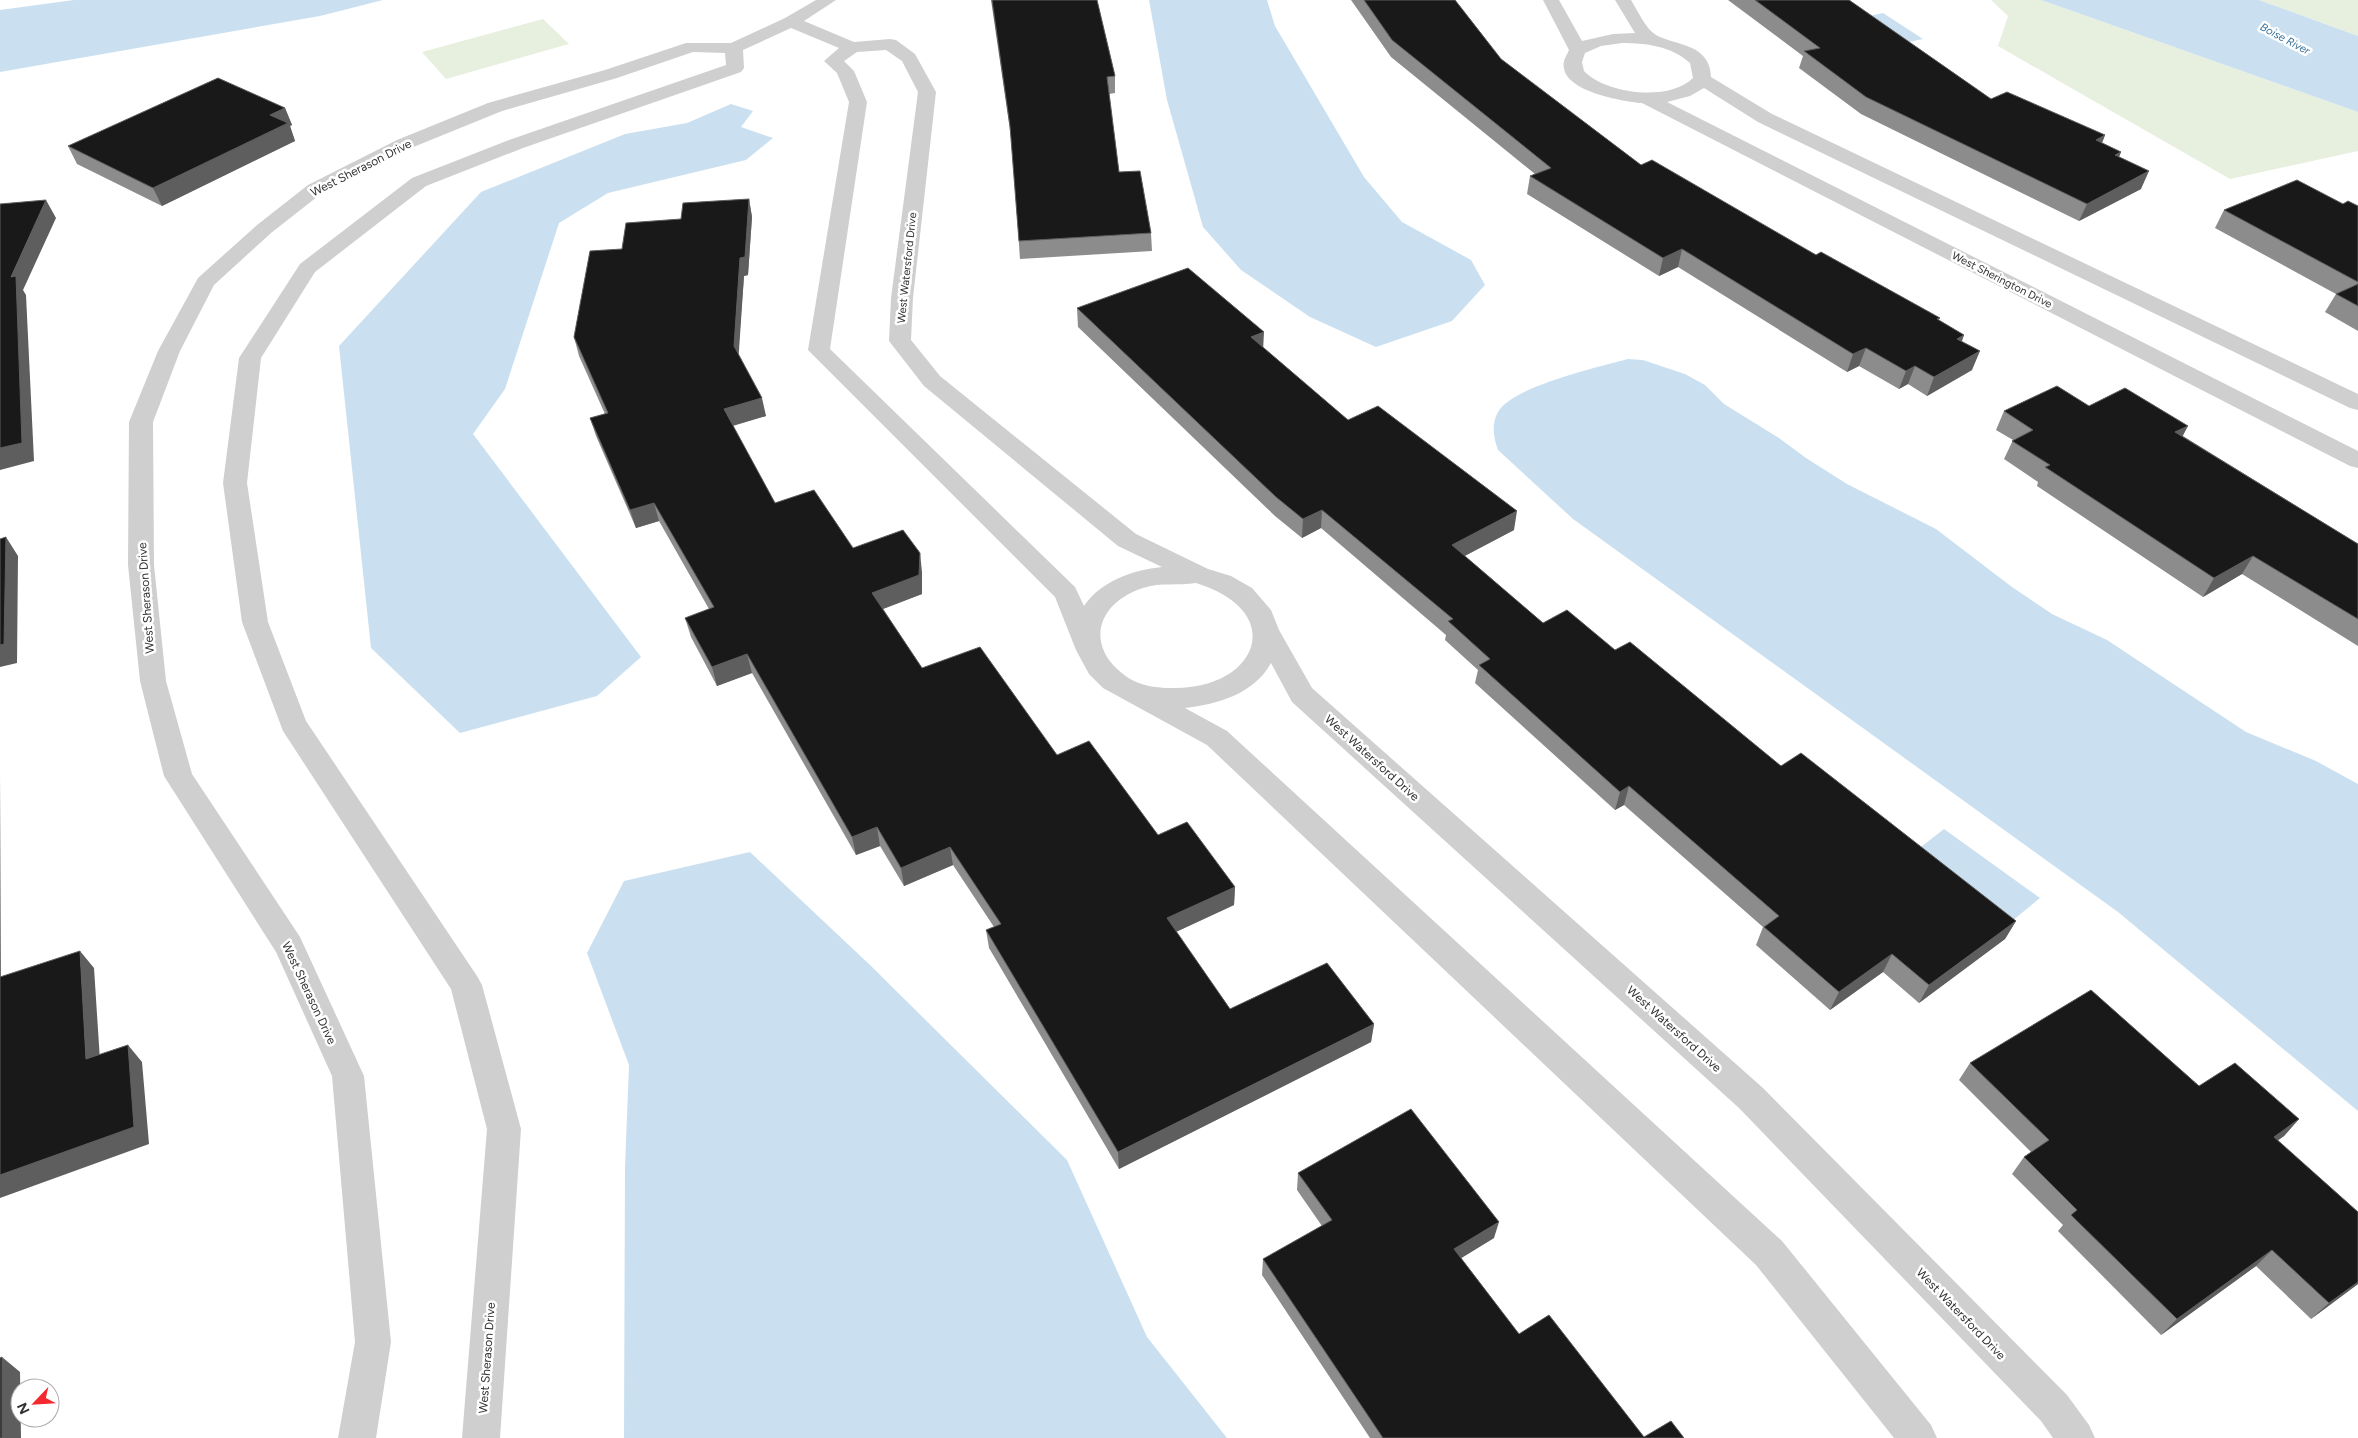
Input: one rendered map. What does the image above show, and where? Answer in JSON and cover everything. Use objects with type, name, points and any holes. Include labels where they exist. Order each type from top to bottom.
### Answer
[{"type":"street","points":[[791,22],[828,0]]},
{"type":"street","points":[[1551,0],[1578,50],[1591,43],[1608,38],[1650,39],[1681,49],[1700,63],[1703,71],[1702,79],[1765,118],[2358,403]]},
{"type":"street","points":[[1623,0],[1650,39]]},
{"type":"street","name":"West Watersford Drive","points":[[791,22],[852,47],[890,44],[909,58],[927,92],[902,298],[900,341],[932,380],[1127,540],[1199,575],[1222,582],[1243,594],[1258,610],[1266,630],[1302,695],[1751,1098],[2054,1408],[2076,1438]]},
{"type":"street","name":"West Sherason Drive","points":[[358,1438],[373,1342],[348,1076],[289,946],[178,776],[153,681],[141,565],[141,422],[169,351],[205,282],[264,228],[315,189],[404,144],[495,107],[610,74],[692,47],[734,48],[791,22]]},
{"type":"street","points":[[852,47],[833,61],[845,71],[858,102],[819,350],[1066,593],[1089,650],[1098,667],[1108,676],[1133,691],[1217,738],[1769,1253],[1918,1438]]},
{"type":"street","name":"West Sherason Drive","points":[[481,1438],[504,1129],[466,985],[293,724],[256,622],[235,484],[250,358],[306,268],[420,182],[516,144],[735,68],[734,48]]},
{"type":"street","name":"West Sherington Drive","points":[[1578,50],[1572,58],[1573,68],[1580,77],[1608,92],[1646,98],[1683,94],[1695,87],[1702,79]]},
{"type":"street","name":"West Sherington Drive","points":[[1646,98],[2358,461]]},
{"type":"street","name":"West Watersford Drive","points":[[1089,650],[1087,631],[1093,613],[1106,597],[1125,585],[1148,576],[1174,573],[1199,575]]},
{"type":"street","points":[[1133,691],[1159,698],[1188,698],[1214,693],[1237,682],[1254,667],[1264,649],[1266,630]]},
{"type":"green space","points":[[1991,0],[2041,0],[2358,112],[2358,151],[2230,179],[1998,46],[2008,16]]},
{"type":"green space","points":[[2259,0],[2358,0],[2358,36]]},
{"type":"green space","points":[[543,19],[569,44],[446,79],[422,52]]},
{"type":"water","points":[[74,0],[383,0],[320,16],[0,72],[0,10]]},
{"type":"water","points":[[1149,0],[1267,0],[1275,26],[1364,177],[1402,222],[1471,260],[1485,285],[1452,321],[1376,347],[1310,317],[1241,270],[1203,227],[1167,100]]},
{"type":"water","name":"Boise River","points":[[2041,0],[2259,0],[2358,36],[2358,112]]},
{"type":"water","points":[[1883,13],[1923,39],[1899,44],[1860,18]]},
{"type":"water","points":[[731,104],[753,111],[741,127],[773,138],[746,160],[608,193],[559,223],[505,389],[473,434],[641,657],[597,696],[460,733],[371,648],[339,346],[481,192],[625,134],[687,123]]},
{"type":"water","points":[[1628,359],[1643,360],[1685,374],[1705,385],[1724,404],[1847,484],[1936,529],[2012,587],[2052,614],[2107,640],[2246,732],[2316,761],[2358,784],[2358,1111],[2118,912],[1573,519],[1498,450],[1494,434],[1495,419],[1500,409],[1509,401],[1540,385],[1559,378]]},
{"type":"water","points":[[1944,829],[2040,898],[2012,921],[1917,850]]},
{"type":"water","points":[[750,852],[870,965],[1067,1160],[1147,1337],[1227,1438],[624,1438],[625,1167],[629,1065],[587,953],[624,881]]},
{"type":"building","points":[[992,0],[1097,0],[1115,76],[1107,77],[1119,172],[1140,171],[1151,233],[1019,241],[1010,126]]},
{"type":"building","points":[[1364,0],[1455,0],[1501,59],[1641,165],[1652,160],[1816,255],[1821,252],[1940,318],[1937,319],[1964,335],[1957,339],[1980,351],[1934,377],[1915,366],[1906,371],[1866,348],[1853,354],[1682,249],[1663,258],[1530,176],[1551,168],[1392,40]]},
{"type":"building","points":[[1755,0],[1849,0],[1991,99],[2007,92],[2105,135],[2096,140],[2121,152],[2115,155],[2149,171],[2087,204],[1866,97],[1804,51],[1820,48]]},
{"type":"building","points":[[218,78],[285,108],[270,115],[288,123],[153,188],[68,146]]},
{"type":"building","points":[[2297,180],[2343,204],[2348,201],[2358,206],[2358,282],[2224,210]]},
{"type":"building","points":[[749,199],[745,257],[740,258],[734,346],[762,398],[724,409],[775,503],[814,490],[853,548],[903,530],[920,553],[919,575],[872,593],[922,668],[980,647],[1057,755],[1089,741],[1158,835],[1187,822],[1235,887],[1167,918],[1230,1009],[1327,963],[1374,1024],[1118,1152],[986,930],[1001,924],[950,847],[901,868],[877,827],[852,837],[747,654],[712,667],[685,618],[714,607],[654,503],[630,510],[590,418],[608,413],[574,337],[590,251],[622,249],[626,223],[681,219],[683,203]]},
{"type":"building","points":[[46,200],[11,277],[16,276],[22,443],[0,448],[0,204]]},
{"type":"building","points":[[1188,268],[1264,332],[1251,337],[1348,420],[1378,406],[1517,511],[1452,545],[1543,623],[1567,610],[1615,650],[1630,642],[1781,766],[1801,753],[2016,921],[1929,985],[1892,954],[1839,992],[1764,927],[1779,916],[1629,786],[1620,792],[1479,665],[1490,659],[1448,621],[1453,619],[1322,510],[1303,519],[1276,497],[1077,308]]},
{"type":"building","points":[[2358,284],[2358,306],[2336,294]]},
{"type":"building","points":[[2057,386],[2089,406],[2125,388],[2188,426],[2175,432],[2358,544],[2358,619],[2253,556],[2214,578],[2045,467],[2050,465],[2012,441],[2033,430],[2004,411]]},
{"type":"building","points":[[6,537],[4,644],[0,645],[0,539]]},
{"type":"building","points":[[80,951],[86,1059],[128,1045],[134,1127],[0,1175],[0,977]]},
{"type":"building","points":[[2091,990],[2199,1086],[2235,1063],[2299,1119],[2274,1137],[2358,1212],[2358,1282],[2329,1303],[2272,1250],[2177,1319],[2071,1215],[2077,1210],[2024,1157],[2049,1140],[1970,1063]]},
{"type":"building","points":[[1411,1109],[1499,1222],[1454,1249],[1519,1334],[1549,1315],[1644,1437],[1671,1421],[1684,1438],[1383,1438],[1263,1259],[1332,1220],[1298,1173]]},
{"type":"building","points":[[2,1357],[2,1438],[0,1438],[0,1358]]}]
